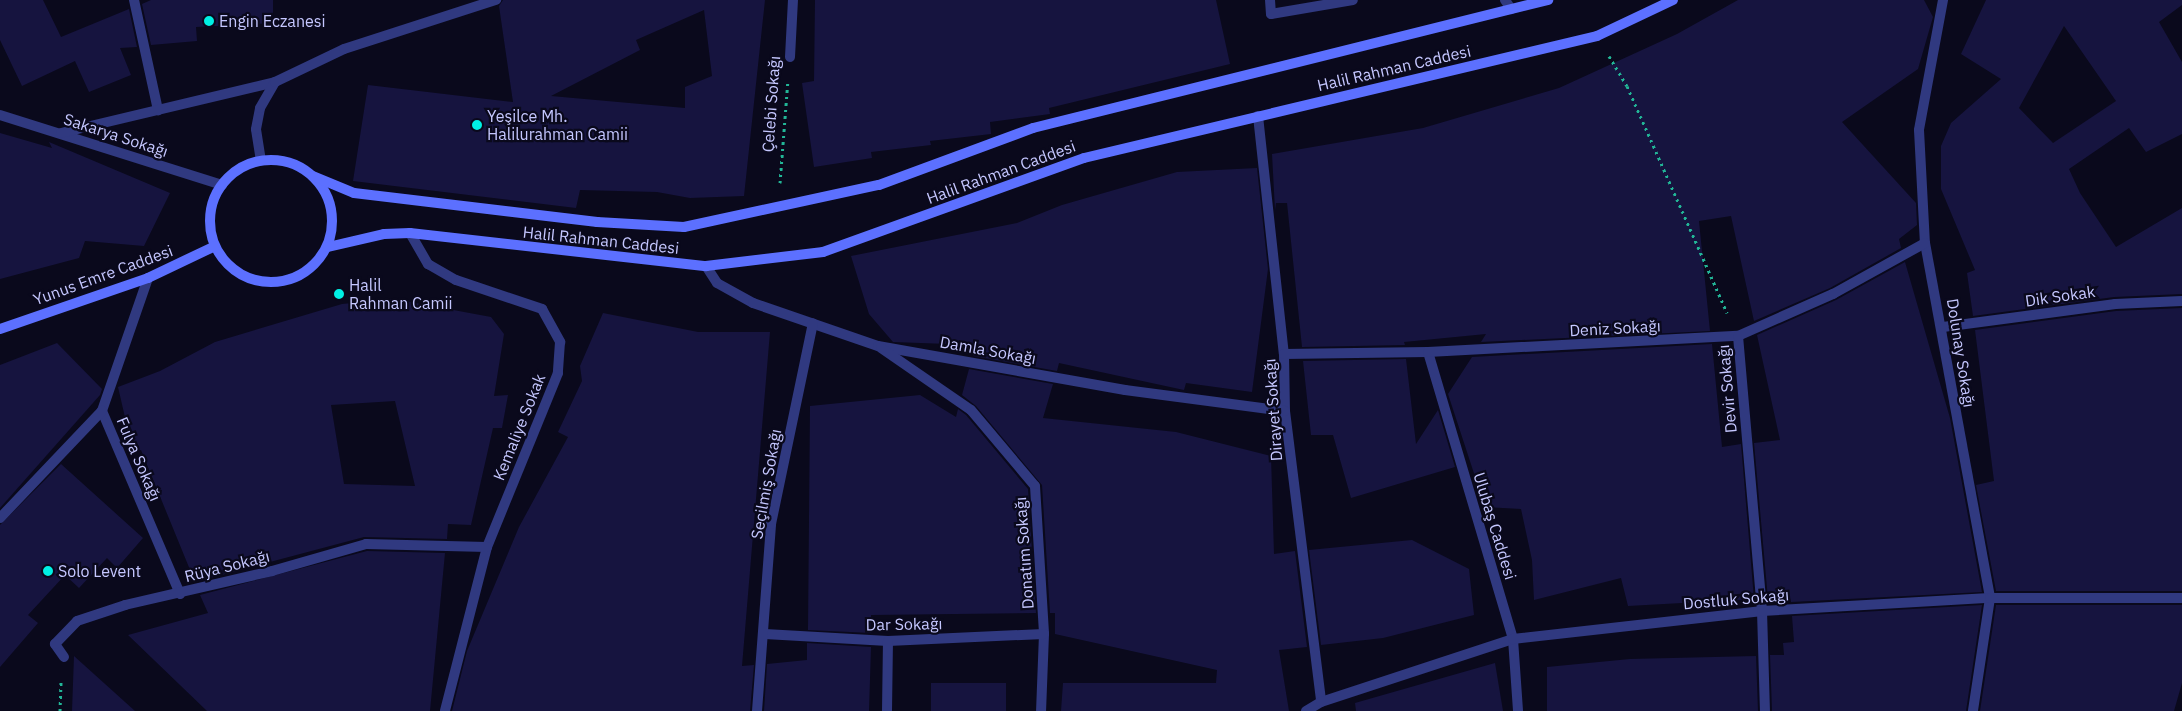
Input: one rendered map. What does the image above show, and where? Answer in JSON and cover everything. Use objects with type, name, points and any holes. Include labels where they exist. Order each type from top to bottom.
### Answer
[{"type":"street","points":[[134,0],[158,110]]},
{"type":"street","points":[[60,134],[275,82],[344,49],[496,0]]},
{"type":"street","name":"Çelebi Sokağı","points":[[790,57],[793,0]]},
{"type":"street","points":[[1270,0],[1271,14],[1353,0]]},
{"type":"street","name":"Halil Rahman Caddesi","points":[[328,247],[384,234],[410,234],[706,266],[824,252],[1084,158],[1597,36],[1673,0]]},
{"type":"street","name":"Dolunay Sokağı","points":[[1944,0],[1919,130],[1925,243],[1943,326],[1962,452],[1990,598],[1973,711]]},
{"type":"street","name":"Halil Rahman Caddesi","points":[[313,176],[354,193],[597,222],[684,227],[778,210],[879,185],[1033,128],[1508,4],[1541,1]]},
{"type":"street","points":[[261,161],[256,129],[260,108],[275,82]]},
{"type":"street","name":"Sakarya Sokağı","points":[[0,115],[222,185]]},
{"type":"street","name":"Dirayet Sokağı","points":[[1258,116],[1284,354],[1285,411],[1321,702]]},
{"type":"street","points":[[279,160],[313,176],[332,208],[333,227],[328,247],[316,263],[300,276],[281,283],[261,282],[242,276],[226,263],[215,246],[210,214],[222,185],[246,166],[261,161],[279,160]]},
{"type":"street","name":"Kemaliye Sokak","points":[[410,234],[428,264],[456,280],[542,309],[560,342],[558,373],[487,546],[445,711]]},
{"type":"street","name":"Deniz Sokağı","points":[[1284,354],[1428,352],[1738,336],[1833,294],[1925,243]]},
{"type":"street","name":"Yunus Emre Caddesi","points":[[0,329],[148,278],[215,246]]},
{"type":"street","name":"Damla Sokağı","points":[[706,266],[717,283],[753,303],[878,346],[1125,390],[1285,411]]},
{"type":"street","name":"Fulya Sokağı","points":[[148,278],[102,411],[180,594]]},
{"type":"street","name":"Dik Sokak","points":[[1943,326],[2115,304],[2182,301]]},
{"type":"street","name":"Seçilmiş Sokağı","points":[[757,711],[765,634],[772,524],[813,323]]},
{"type":"street","name":"Devir Sokağı","points":[[1738,336],[1762,610],[1765,711]]},
{"type":"street","name":"Donatım Sokağı","points":[[878,346],[971,410],[1035,486],[1044,634],[1041,711]]},
{"type":"street","name":"Ulubaş Caddesi","points":[[1428,352],[1513,639],[1518,711]]},
{"type":"street","points":[[0,518],[102,411]]},
{"type":"street","name":"Rüya Sokağı","points":[[64,657],[55,644],[77,621],[126,604],[180,594],[366,544],[487,546]]},
{"type":"street","name":"Dostluk Sokağı","points":[[1306,711],[1321,702],[1513,639],[1762,610],[1990,598],[2182,598]]},
{"type":"street","name":"Dar Sokağı","points":[[765,634],[888,641],[1044,634]]},
{"type":"street","points":[[887,711],[888,641]]},
{"type":"path","name":"Devir Sokağı","points":[[1597,36],[1627,86],[1738,336]]},
{"type":"path","name":"Çelebi Sokağı","points":[[778,210],[790,57]]},
{"type":"path","points":[[60,711],[64,657]]},
{"type":"building","points":[[0,0],[43,0],[61,37],[129,9],[137,47],[120,48],[131,75],[89,92],[75,61],[22,86],[0,40]]},
{"type":"building","points":[[151,0],[273,0],[273,23],[196,27],[197,41],[151,45],[142,4]]},
{"type":"building","points":[[503,0],[765,0],[744,196],[690,198],[657,192],[580,190],[576,208],[353,181],[368,85],[513,102],[499,6]],"holes":[[[704,10],[712,76],[685,87],[685,108],[551,96],[640,50],[636,40]]]},
{"type":"building","points":[[815,0],[1216,0],[1230,64],[1049,108],[1050,114],[990,122],[991,134],[930,141],[931,145],[871,152],[872,158],[814,167],[802,83],[814,81]]},
{"type":"building","points":[[1738,0],[1924,0],[1933,17],[1918,69],[1842,122],[1916,203],[1917,225],[1899,239],[1901,248],[1830,288],[1754,321],[1731,216],[1699,221],[1710,331],[1481,342],[1486,334],[1404,342],[1405,345],[1302,347],[1287,203],[1276,203],[1275,210],[1272,154],[1423,128],[1559,88],[1677,34]]},
{"type":"building","points":[[1986,0],[2182,0],[2182,5],[2159,22],[2182,62],[2182,134],[2146,152],[2129,128],[2069,169],[2080,193],[2116,247],[2182,208],[2182,294],[2114,297],[1973,316],[1967,273],[1975,270],[1941,189],[1941,146],[1951,123],[2001,79],[1961,54]],"holes":[[[2064,26],[2116,101],[2053,143],[2019,108]]]},
{"type":"building","points":[[0,133],[52,148],[49,142],[170,193],[144,246],[85,241],[79,258],[0,279]]},
{"type":"building","points":[[1257,168],[1268,269],[1252,392],[1186,383],[1184,390],[1059,363],[1057,371],[973,356],[976,345],[893,342],[869,314],[851,256],[1017,223],[1062,205],[1177,172]]},
{"type":"building","points":[[1905,262],[1950,418],[1982,592],[1791,602],[1790,598],[1768,599],[1754,443],[1780,440],[1757,335],[1836,300]]},
{"type":"building","points":[[394,299],[491,317],[504,334],[494,396],[508,395],[502,428],[493,428],[471,525],[448,524],[447,539],[364,537],[195,582],[141,450],[133,452],[118,387],[160,371],[215,342],[342,304]],"holes":[[[395,401],[415,486],[344,484],[331,405]]]},
{"type":"building","points":[[2182,308],[2182,591],[1996,591],[1976,485],[1994,481],[1975,330],[2116,311]]},
{"type":"building","points":[[603,313],[698,332],[770,332],[742,666],[754,665],[750,711],[452,711],[467,651],[519,527],[568,437],[558,432],[582,381],[580,366]]},
{"type":"building","points":[[57,343],[102,389],[100,395],[0,508],[0,365]]},
{"type":"building","points":[[1712,344],[1722,447],[1741,444],[1754,599],[1628,606],[1621,578],[1534,600],[1532,560],[1521,509],[1485,507],[1448,394],[1472,357]]},
{"type":"building","points":[[1406,359],[1416,444],[1438,410],[1455,467],[1351,498],[1333,435],[1311,435],[1303,361]]},
{"type":"building","points":[[969,369],[1053,384],[1043,418],[1176,432],[1271,456],[1274,554],[1295,551],[1307,647],[1279,650],[1289,711],[1061,711],[1063,683],[1216,683],[1217,670],[1055,634],[1055,613],[1050,613],[1042,485],[976,406],[962,395]]},
{"type":"building","points":[[920,395],[956,417],[958,409],[966,415],[1028,489],[1036,613],[871,615],[871,633],[808,630],[810,406]]},
{"type":"building","name":"Solo Levent","points":[[61,464],[143,538],[117,568],[107,558],[79,588],[65,575],[28,615],[38,623],[0,667],[0,525]]},
{"type":"building","points":[[1412,540],[1469,569],[1474,615],[1383,638],[1321,645],[1309,550]]},
{"type":"building","points":[[367,551],[445,553],[430,711],[207,711],[128,635],[208,613],[200,595]]},
{"type":"building","points":[[1982,605],[1966,711],[1772,711],[1770,655],[1784,655],[1783,643],[1794,642],[1792,616]]},
{"type":"building","points":[[1996,605],[2182,605],[2182,683],[2174,711],[1980,711]]},
{"type":"building","points":[[807,643],[871,647],[869,711],[764,711],[767,664],[807,660]]},
{"type":"building","points":[[74,656],[135,711],[72,711]]},
{"type":"building","points":[[1756,656],[1758,711],[1547,711],[1547,667],[1630,659]]},
{"type":"building","points":[[1495,663],[1503,711],[1356,711],[1355,703]]},
{"type":"building","points":[[931,683],[1006,683],[1006,711],[931,711]]},
{"type":"place","name":"Engin Eczanesi","points":[[209,21]]},
{"type":"place","name":"Yeşilce Mh. Halilurahman Camii","points":[[477,125]]},
{"type":"place","name":"Halil Rahman Camii","points":[[339,294]]},
{"type":"place","name":"Solo Levent","points":[[48,571]]}]
